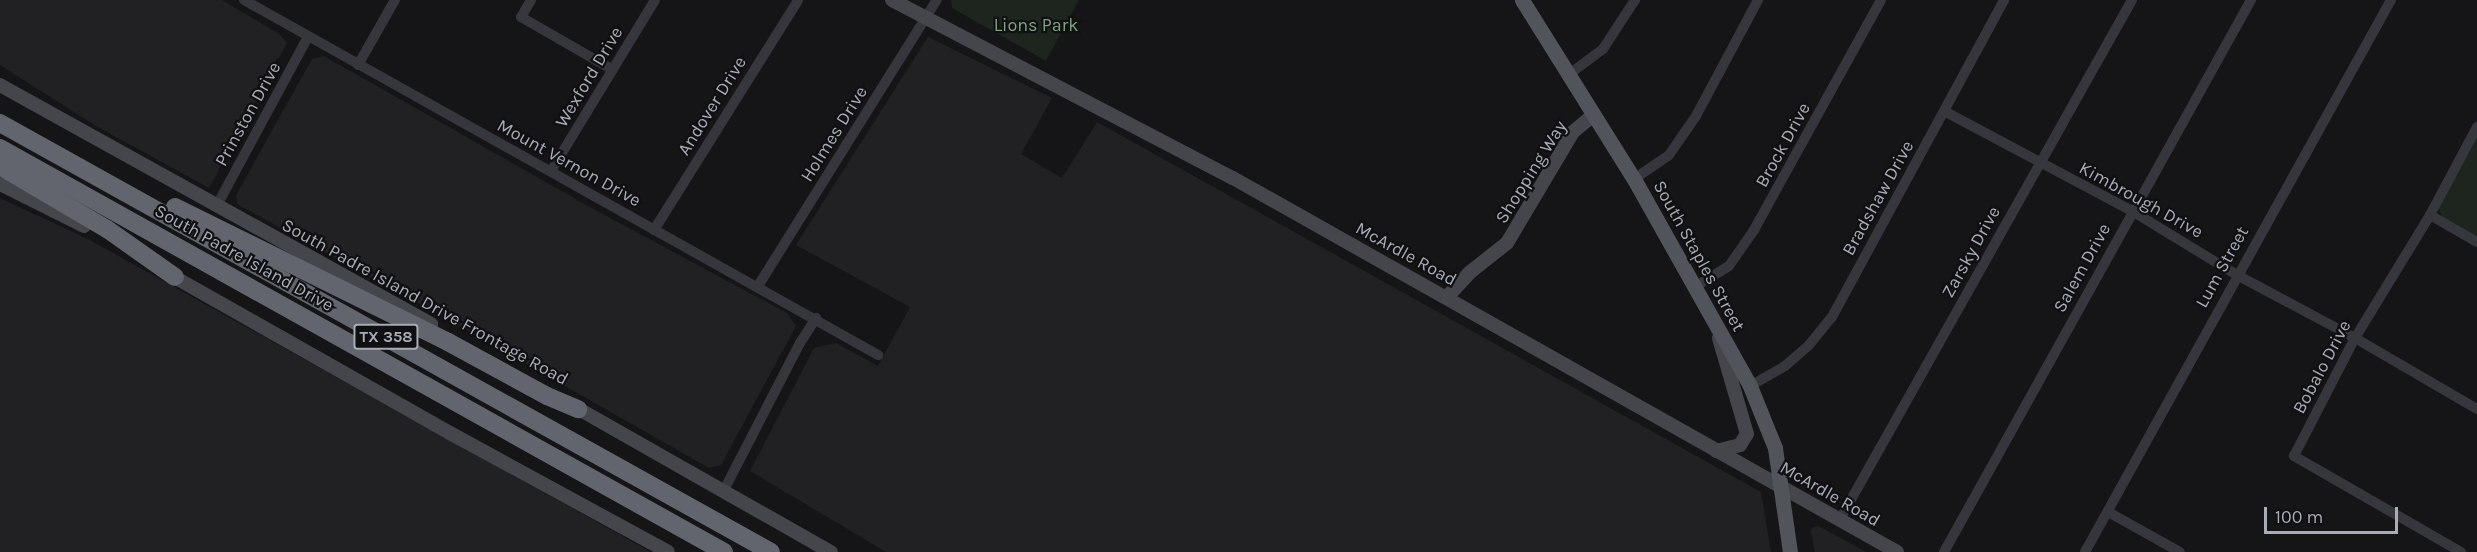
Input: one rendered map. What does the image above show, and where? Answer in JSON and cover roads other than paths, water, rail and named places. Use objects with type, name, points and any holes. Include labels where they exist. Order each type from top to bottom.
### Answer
[{"type":"highway","points":[[0,121],[448,342],[547,396],[578,409]]},
{"type":"highway","name":"South Padre Island Drive","points":[[0,121],[771,552]]},
{"type":"highway","name":"South Padre Island Drive","points":[[0,148],[724,552]]},
{"type":"highway","points":[[0,166],[107,229],[175,277]]},
{"type":"main road","name":"McArdle Road","points":[[892,0],[1222,172],[1897,552]]},
{"type":"main road","name":"South Staples Street","points":[[1522,0],[1634,179],[1693,288],[1750,386],[1775,448],[1790,552]]},
{"type":"main road","name":"South Padre Island Drive Frontage Road","points":[[0,85],[216,207],[319,262],[831,552]]},
{"type":"main road","name":"Shopping Way","points":[[1447,297],[1469,273],[1507,243],[1573,132],[1593,115]]},
{"type":"main road","points":[[0,184],[71,218],[450,433],[668,552]]},
{"type":"main road","points":[[1714,325],[1747,434],[1745,441],[1735,447],[1716,451]]},
{"type":"street","name":"Mount Vernon Drive","points":[[244,0],[654,230],[816,318],[878,355]]},
{"type":"street","points":[[358,65],[395,0]]},
{"type":"street","points":[[531,0],[521,17],[613,70]]},
{"type":"street","name":"Wexford Drive","points":[[551,171],[655,0]]},
{"type":"street","name":"Andover Drive","points":[[654,230],[798,0]]},
{"type":"street","name":"Holmes Drive","points":[[758,286],[937,0]]},
{"type":"street","points":[[1568,75],[1603,49],[1635,0]]},
{"type":"street","points":[[1634,179],[1669,155],[1696,116],[1758,0]]},
{"type":"street","name":"Brock Drive","points":[[1693,288],[1729,266],[1754,231],[1881,0]]},
{"type":"street","name":"Bradshaw Drive","points":[[1750,386],[1785,366],[1809,345],[1832,317],[2004,0]]},
{"type":"street","name":"Zarsky Drive","points":[[1839,520],[2132,0]]},
{"type":"street","name":"Salem Drive","points":[[1944,552],[2251,0]]},
{"type":"street","name":"Lum Street","points":[[2085,552],[2391,0]]},
{"type":"street","name":"Prinston Drive","points":[[216,207],[308,37]]},
{"type":"street","name":"Kimbrough Drive","points":[[1944,111],[2132,211],[2237,275],[2355,338],[2477,409]]},
{"type":"street","name":"Bobalo Drive","points":[[2460,552],[2294,456],[2355,338],[2430,215],[2477,127]]},
{"type":"street","points":[[2430,215],[2477,242]]},
{"type":"street","points":[[723,492],[800,343],[816,318]]},
{"type":"street","points":[[2108,512],[2180,552]]},
{"type":"park label","name":"Lions Park","points":[[1036,25]]}]
